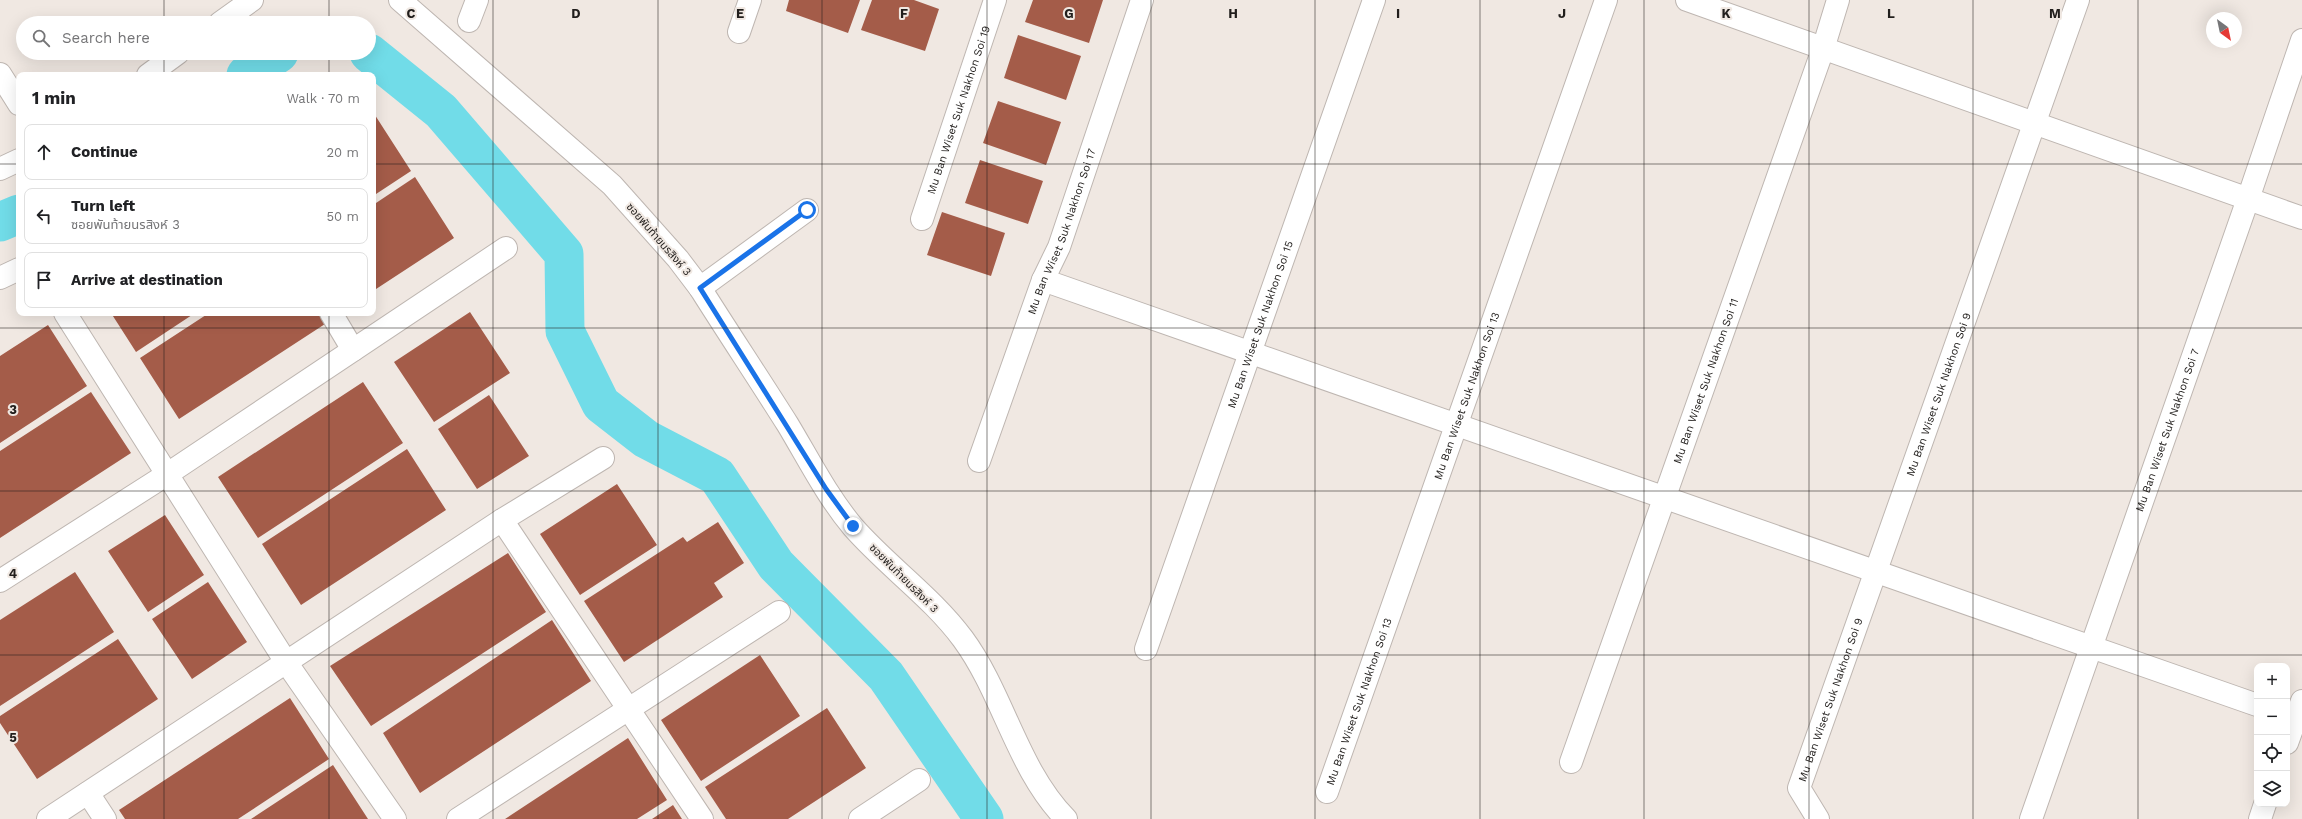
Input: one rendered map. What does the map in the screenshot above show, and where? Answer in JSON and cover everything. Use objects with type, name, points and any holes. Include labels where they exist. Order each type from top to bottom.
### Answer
[{"type":"street","points":[[230,16],[252,0]]},
{"type":"street","name":"ซอยพันท้ายนรสิงห์ 3","points":[[400,0],[612,185],[678,259],[700,288],[826,489],[853,526],[927,599],[962,638],[986,675],[1024,758],[1038,781],[1066,819]]},
{"type":"street","points":[[469,22],[477,0]]},
{"type":"street","points":[[739,32],[750,0]]},
{"type":"street","name":"Mu Ban Wiset Suk Nakhon Soi 19","points":[[922,219],[995,0]]},
{"type":"street","name":"Mu Ban Wiset Suk Nakhon Soi 17","points":[[979,462],[1043,280],[1059,247],[1142,0]]},
{"type":"street","name":"Mu Ban Wiset Suk Nakhon Soi 15","points":[[1146,649],[1374,0]]},
{"type":"street","name":"Mu Ban Wiset Suk Nakhon Soi 13","points":[[1327,792],[1606,0]]},
{"type":"street","points":[[1687,0],[2302,218]]},
{"type":"street","name":"Mu Ban Wiset Suk Nakhon Soi 11","points":[[1571,762],[1823,49],[1838,0]]},
{"type":"street","name":"Mu Ban Wiset Suk Nakhon Soi 9","points":[[1818,819],[1799,788],[2078,0]]},
{"type":"street","name":"Mu Ban Wiset Suk Nakhon Soi 7","points":[[2031,819],[2248,199],[2302,40]]},
{"type":"street","points":[[152,72],[168,60]]},
{"type":"street","points":[[0,74],[16,99]]},
{"type":"street","points":[[0,169],[16,161]]},
{"type":"street","points":[[700,288],[807,210]]},
{"type":"street","points":[[0,581],[166,475],[506,248]]},
{"type":"street","points":[[0,278],[16,270]]},
{"type":"street","points":[[1043,280],[2254,704]]},
{"type":"street","points":[[67,316],[166,475],[286,662],[395,819]]},
{"type":"street","points":[[333,316],[353,350]]},
{"type":"street","points":[[48,819],[502,520],[603,458]]},
{"type":"street","points":[[502,520],[631,710],[702,819]]},
{"type":"street","points":[[458,819],[631,710],[779,612]]},
{"type":"street","points":[[2290,735],[2297,714]]},
{"type":"street","points":[[860,819],[919,780]]},
{"type":"street","points":[[88,793],[105,819]]},
{"type":"street","points":[[2260,819],[2264,807]]},
{"type":"building","points":[[789,0],[860,0],[848,33],[786,11]]},
{"type":"building","points":[[872,0],[914,0],[939,9],[925,51],[861,30]]},
{"type":"building","points":[[1033,0],[1103,0],[1089,43],[1025,22]]},
{"type":"building","points":[[1018,35],[1081,56],[1066,100],[1004,78]]},
{"type":"building","points":[[998,101],[1061,122],[1046,165],[983,143]]},
{"type":"building","points":[[376,117],[411,171],[376,194]]},
{"type":"building","points":[[980,160],[1043,181],[1028,224],[965,203]]},
{"type":"building","points":[[415,177],[454,238],[376,289],[376,203]]},
{"type":"building","points":[[942,212],[1005,233],[991,276],[927,255]]},
{"type":"building","points":[[470,312],[510,373],[434,422],[394,362]]},
{"type":"building","points":[[113,316],[190,316],[136,352]]},
{"type":"building","points":[[204,316],[320,316],[325,324],[179,419],[140,358]]},
{"type":"building","points":[[48,325],[87,386],[0,443],[0,356]]},
{"type":"building","points":[[363,382],[403,443],[258,538],[218,477]]},
{"type":"building","points":[[91,392],[131,453],[0,538],[0,451]]},
{"type":"building","points":[[489,395],[529,456],[477,489],[438,429]]},
{"type":"building","points":[[407,449],[446,510],[301,605],[262,544]]},
{"type":"building","points":[[617,484],[657,545],[580,595],[540,534]]},
{"type":"building","points":[[165,515],[204,575],[148,612],[108,551]]},
{"type":"building","points":[[718,522],[744,563],[714,583],[723,597],[624,662],[584,601],[683,537],[687,542]]},
{"type":"building","points":[[508,553],[546,612],[371,726],[330,666]]},
{"type":"building","points":[[75,572],[114,632],[0,706],[0,620]]},
{"type":"building","points":[[208,582],[247,642],[192,679],[152,619]]},
{"type":"building","points":[[552,620],[591,681],[420,793],[383,733]]},
{"type":"building","points":[[118,639],[158,699],[37,779],[0,723],[0,716]]},
{"type":"building","points":[[760,655],[800,716],[701,781],[661,720]]},
{"type":"building","points":[[290,698],[329,759],[238,819],[125,819],[119,810]]},
{"type":"building","points":[[827,708],[866,768],[788,819],[726,819],[705,787]]},
{"type":"building","points":[[628,738],[667,800],[637,819],[505,819]]},
{"type":"building","points":[[333,765],[368,819],[251,819]]},
{"type":"building","points":[[673,805],[682,819],[652,819]]},
{"type":"waterway","points":[[376,59],[441,111],[564,254],[565,331],[601,404],[646,439],[717,476],[776,565],[886,676],[984,819]]},
{"type":"waterway","points":[[250,72],[268,60]]},
{"type":"waterway","points":[[0,222],[16,215]]},
{"type":"route","points":[[807,210],[700,288],[826,489],[853,526]]}]
